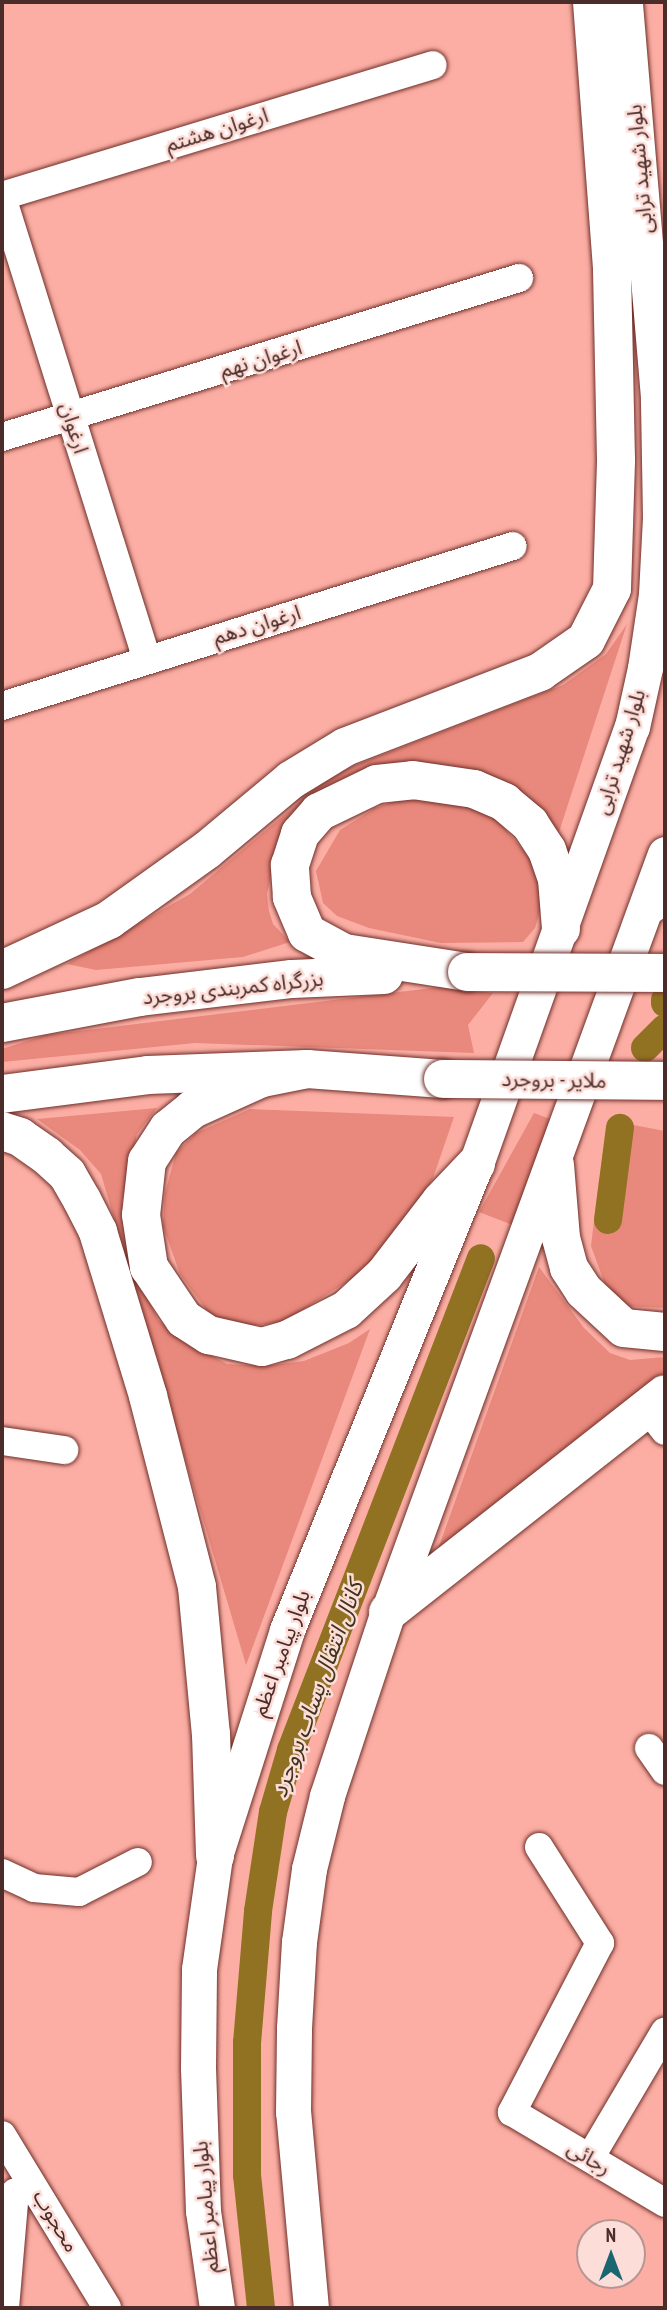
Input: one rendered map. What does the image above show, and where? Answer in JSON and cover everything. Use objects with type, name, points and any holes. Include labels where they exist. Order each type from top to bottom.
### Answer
[{"type":"highway","points":[[2,970],[109,920],[207,850],[291,780],[345,747],[540,672],[586,640],[612,589],[616,460],[612,268],[592,2]]},
{"type":"highway","points":[[561,929],[557,879],[547,850],[530,824],[504,802],[474,789],[413,779],[377,784],[320,812],[300,834],[290,865],[292,897],[307,933],[344,953],[467,972],[665,973]]},
{"type":"highway","name":"بزرگراه کمربندی بروجرد","points":[[2,1023],[140,997],[292,979],[467,972]]},
{"type":"highway","points":[[307,1069],[262,1078],[193,1109],[168,1129],[147,1161],[141,1215],[149,1267],[184,1318],[209,1335],[262,1347],[287,1340],[346,1310],[384,1275],[476,1164]]},
{"type":"highway","points":[[2,1094],[148,1075],[307,1069]]},
{"type":"highway","name":"ملایر - بروجرد","points":[[307,1069],[443,1079],[665,1081]]},
{"type":"highway","points":[[2,1131],[20,1137],[47,1156],[67,1174],[82,1200],[97,1232],[148,1396],[197,1587],[211,1734],[215,1856]]},
{"type":"highway","points":[[555,1165],[561,1238],[569,1268],[584,1291],[624,1328],[665,1332]]},
{"type":"highway","points":[[388,1612],[659,1411]]},
{"type":"main road","name":"بلوار شهید ترابی","points":[[524,1030],[632,727],[656,594],[657,397],[625,2]]},
{"type":"main road","points":[[311,2308],[293,2112],[299,1942],[309,1869],[327,1796],[388,1612],[658,890],[665,854]]},
{"type":"main road","name":"بلوار پیامبر اعظم","points":[[217,2308],[204,2211],[198,2068],[200,1969],[215,1856],[287,1630],[476,1164],[524,1030]]},
{"type":"street","name":"ارغوان هشتم","points":[[2,197],[433,65]]},
{"type":"street","name":"ارغوان","points":[[2,197],[147,659]]},
{"type":"street","name":"ارغوان نهم","points":[[2,437],[520,278]]},
{"type":"street","name":"ارغوان دهم","points":[[2,706],[513,546]]},
{"type":"street","points":[[2,1441],[64,1450]]},
{"type":"street","points":[[649,1748],[665,1771]]},
{"type":"street","name":"رجائی","points":[[539,1847],[600,1943],[512,2112],[665,2203]]},
{"type":"street","points":[[2,1873],[34,1888],[79,1892],[138,1862]]},
{"type":"street","points":[[590,2158],[665,2031]]},
{"type":"street","name":"محجوب","points":[[2,2135],[19,2192],[107,2308]]},
{"type":"street","points":[[5,2308],[19,2192]]},
{"type":"shaded area","points":[[627,624],[557,838],[463,771],[416,764],[273,867],[267,894],[269,911],[273,924],[290,942],[243,957],[96,970],[67,964],[190,894],[333,774],[563,685],[606,654]]},
{"type":"shaded area","points":[[428,798],[473,808],[497,820],[534,862],[545,895],[535,928],[523,942],[441,943],[369,928],[337,916],[323,903],[316,871],[340,830],[375,808],[402,799]]},
{"type":"shaded area","points":[[440,987],[493,993],[468,1025],[474,1053],[195,1043],[2,1062],[2,1049],[46,1035]]},
{"type":"shaded area","points":[[157,1108],[137,1134],[122,1201],[141,1285],[158,1320],[179,1338],[227,1364],[265,1366],[304,1361],[349,1343],[370,1329],[246,1665],[101,1174],[80,1150],[37,1119]]},
{"type":"shaded area","points":[[250,1109],[454,1117],[433,1178],[399,1236],[361,1273],[283,1322],[234,1328],[210,1315],[180,1274],[163,1226],[165,1193],[176,1153],[196,1133]]},
{"type":"shaded area","points":[[534,1113],[550,1119],[515,1226],[479,1212]]},
{"type":"shaded area","points":[[628,1124],[665,1131],[665,1308],[624,1306],[607,1290],[591,1246],[599,1180],[609,1153]]},
{"type":"shaded area","points":[[539,1267],[584,1328],[610,1353],[630,1360],[665,1357],[665,1376],[437,1552]]},
{"type":"waterway","name":"کانال انتقال پساب بروجرد","points":[[645,1048],[665,1028]]},
{"type":"waterway","name":"کانال انتقال پساب بروجرد","points":[[608,1220],[620,1128]]},
{"type":"waterway","name":"کانال انتقال پساب بروجرد","points":[[261,2308],[247,2175],[247,2043],[258,1911],[273,1812],[291,1750],[481,1258]]}]
